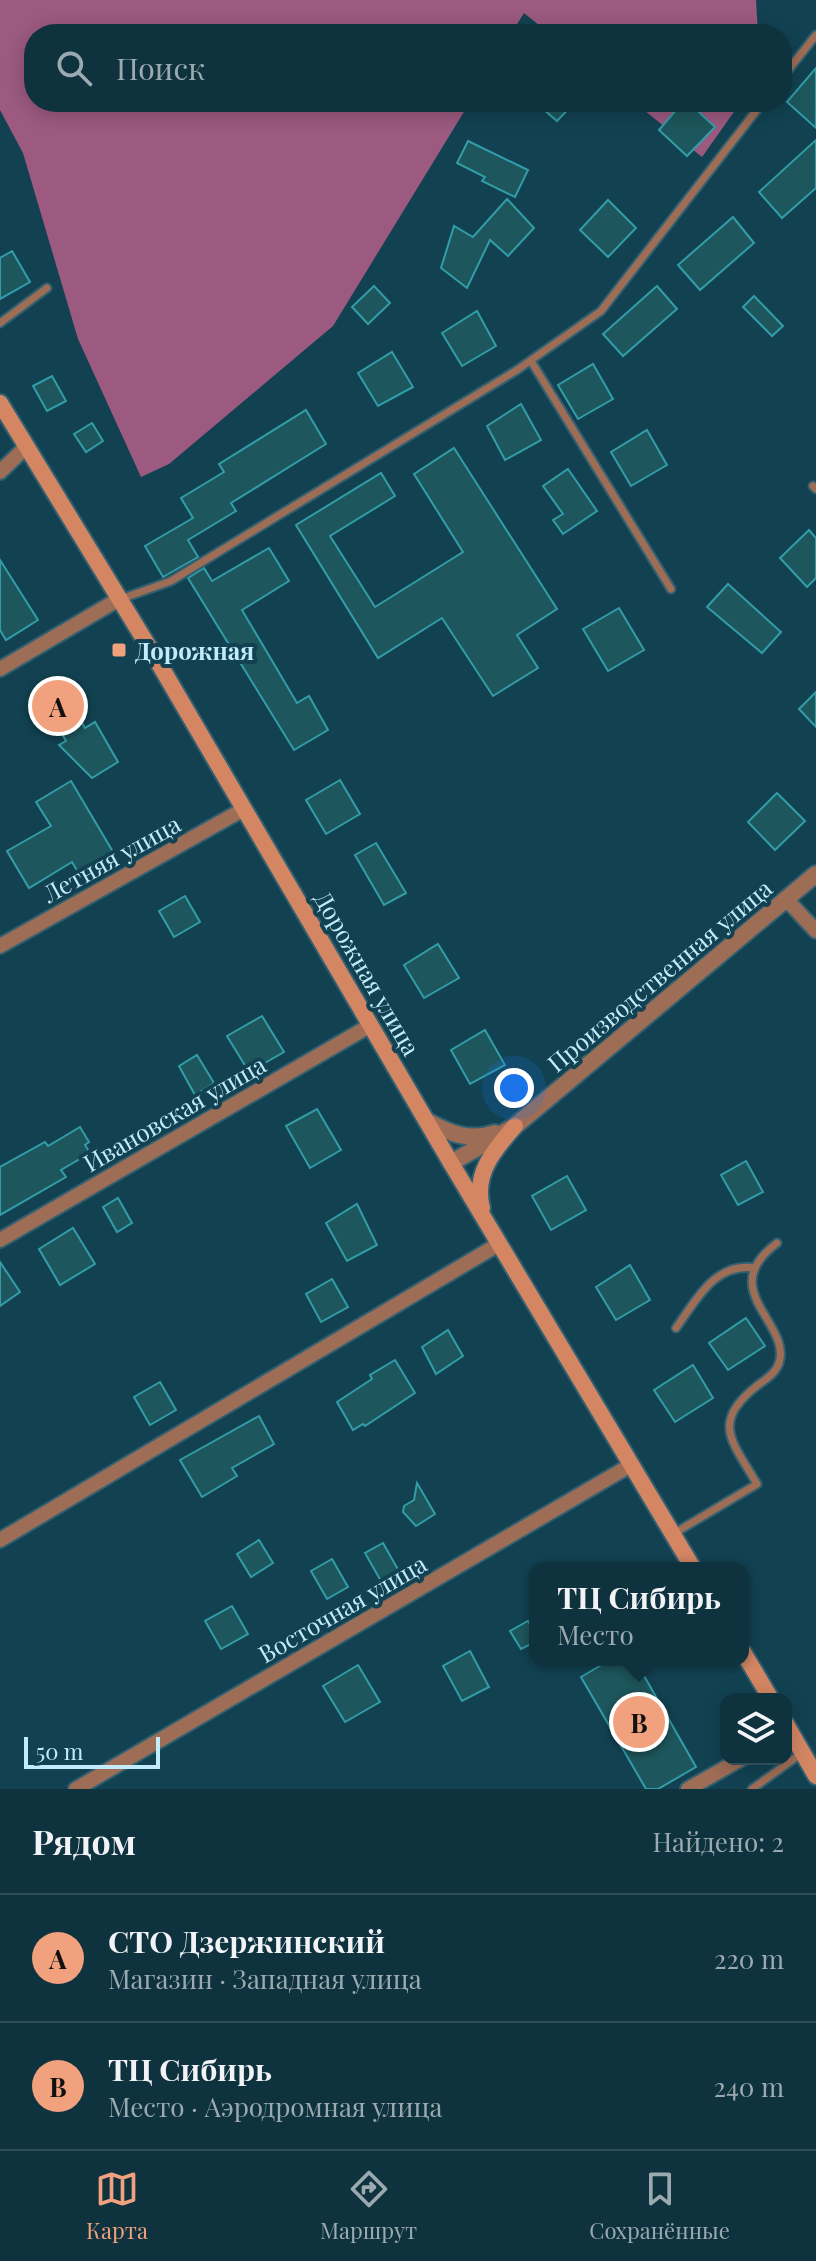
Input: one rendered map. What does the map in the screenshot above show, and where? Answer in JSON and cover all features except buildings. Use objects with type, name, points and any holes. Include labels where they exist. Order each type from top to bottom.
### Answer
[{"type":"main road","name":"Дорожная улица","points":[[0,403],[689,1562]]},
{"type":"main road","points":[[486,1221],[480,1199],[481,1178],[488,1159],[515,1126]]},
{"type":"main road","points":[[749,1662],[767,1693]]},
{"type":"main road","points":[[792,1737],[816,1776]]},
{"type":"street","points":[[0,472],[26,447]]},
{"type":"street","points":[[0,669],[119,599]]},
{"type":"street","name":"Летняя улица","points":[[0,946],[244,809]]},
{"type":"street","name":"Производственная улица","points":[[451,1163],[515,1126],[816,874]]},
{"type":"street","points":[[787,900],[816,931]]},
{"type":"street","name":"Ивановская улица","points":[[0,1240],[371,1025]]},
{"type":"street","points":[[427,1121],[454,1135],[469,1137],[487,1136],[515,1126]]},
{"type":"street","points":[[0,1540],[499,1244]]},
{"type":"street","name":"Восточная улица","points":[[76,1789],[631,1465]]},
{"type":"street","points":[[688,1789],[730,1765]]},
{"type":"lane","points":[[792,65],[816,35]]},
{"type":"lane","points":[[119,599],[171,581],[531,361],[601,311],[755,112]]},
{"type":"lane","points":[[0,323],[47,288]]},
{"type":"lane","points":[[531,361],[671,589]]},
{"type":"lane","points":[[673,1534],[757,1484],[728,1434],[730,1417],[739,1402],[774,1373],[780,1363],[778,1341],[756,1301],[752,1284],[755,1268],[765,1252],[777,1243]]},
{"type":"lane","points":[[676,1328],[707,1285],[730,1268],[755,1268]]},
{"type":"lane","points":[[752,1789],[802,1753]]},
{"type":"shaded area","points":[[0,0],[756,0],[757,24],[538,24],[524,13],[517,24],[24,24],[24,112],[464,112],[333,326],[169,464],[141,477],[78,339],[23,153],[0,110]]},
{"type":"shaded area","points":[[646,112],[734,112],[702,157]]},
{"type":"place","name":"Дорожная","points":[[119,650]]},
{"type":"place","name":"СТО Дзержинский","points":[[58,706]]},
{"type":"place","name":"ТЦ Сибирь","points":[[639,1722]]}]
